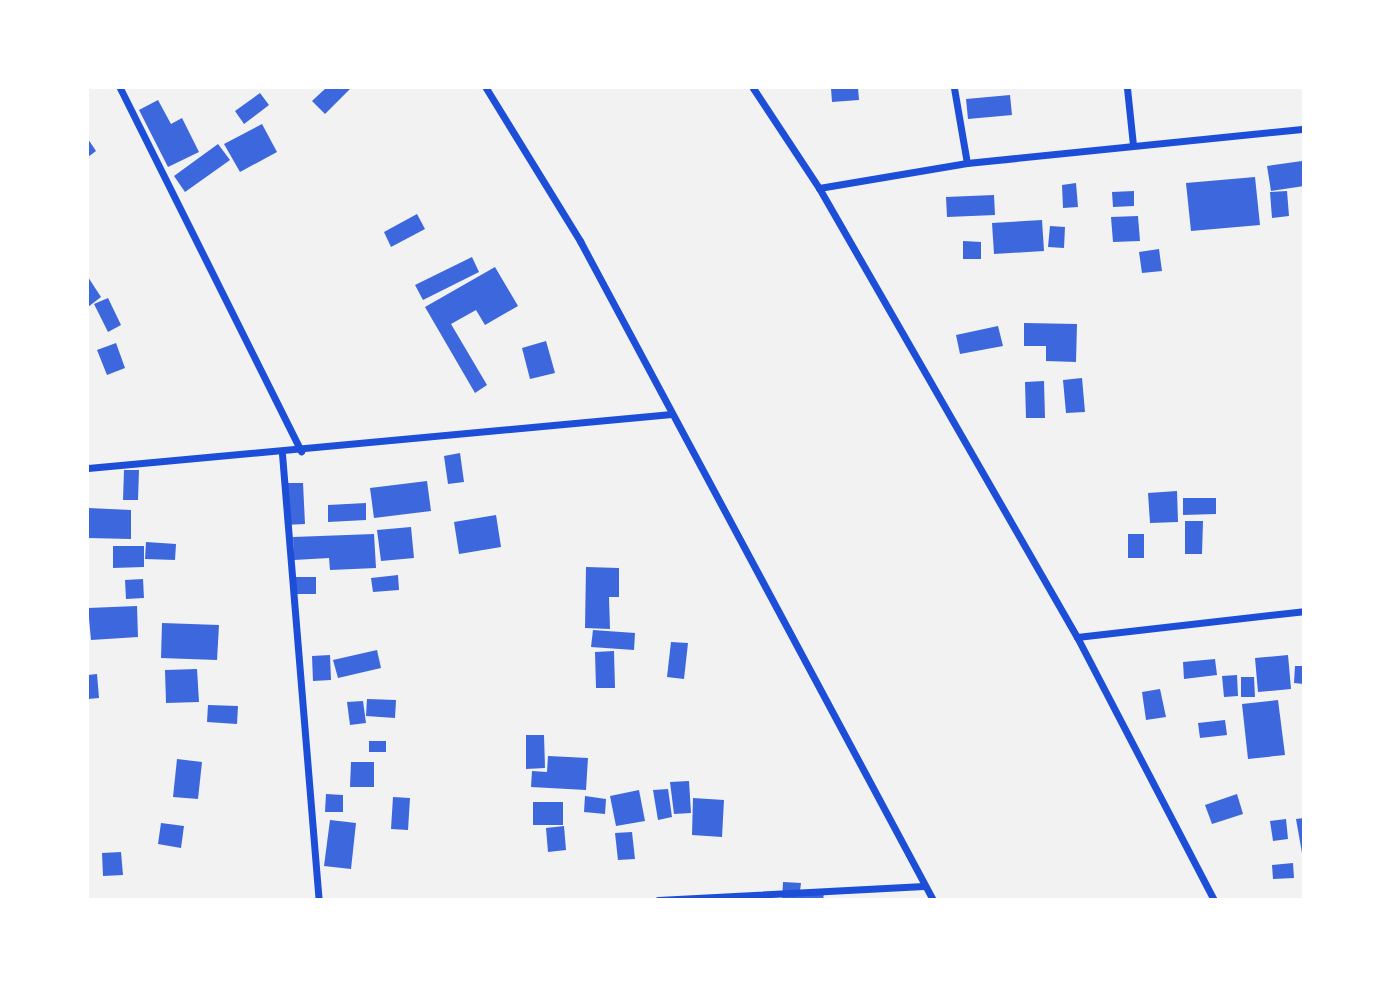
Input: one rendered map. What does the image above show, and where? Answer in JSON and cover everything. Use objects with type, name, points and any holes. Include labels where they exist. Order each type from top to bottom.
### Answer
[{"type":"street","points":[[120,88],[301,451]]},
{"type":"street","points":[[486,88],[580,241],[933,900]]},
{"type":"street","points":[[753,88],[819,188],[1077,637],[1214,900]]},
{"type":"street","points":[[954,88],[967,163]]},
{"type":"street","points":[[1127,88],[1133,145]]},
{"type":"street","points":[[819,188],[967,163],[1304,129]]},
{"type":"street","points":[[88,468],[282,454],[673,414]]},
{"type":"street","points":[[282,454],[319,900]]},
{"type":"street","points":[[1077,637],[1304,611]]},
{"type":"street","points":[[658,900],[924,886]]},
{"type":"building","points":[[326,88],[350,89],[325,114],[312,101]]},
{"type":"building","points":[[831,88],[858,88],[859,100],[832,102]]},
{"type":"building","points":[[260,93],[269,105],[244,124],[235,111]]},
{"type":"building","points":[[1010,95],[1012,115],[968,119],[966,99]]},
{"type":"building","points":[[158,100],[171,124],[182,118],[199,152],[168,167],[139,110]]},
{"type":"building","points":[[262,124],[277,152],[240,172],[224,144]]},
{"type":"building","points":[[88,139],[96,151],[88,157]]},
{"type":"building","points":[[218,144],[230,160],[185,192],[174,176]]},
{"type":"building","points":[[1302,161],[1304,186],[1271,191],[1267,166]]},
{"type":"building","points":[[1255,177],[1260,225],[1191,231],[1186,183]]},
{"type":"building","points":[[1076,183],[1078,207],[1063,208],[1062,185]]},
{"type":"building","points":[[1134,191],[1134,206],[1113,207],[1112,192]]},
{"type":"building","points":[[1287,191],[1289,216],[1272,218],[1270,192]]},
{"type":"building","points":[[994,195],[995,215],[947,217],[946,197]]},
{"type":"building","points":[[417,214],[425,229],[391,247],[384,232]]},
{"type":"building","points":[[1138,216],[1140,241],[1113,242],[1111,217]]},
{"type":"building","points":[[1042,220],[1044,251],[994,254],[992,223]]},
{"type":"building","points":[[1050,226],[1065,227],[1064,248],[1048,247]]},
{"type":"building","points":[[963,241],[981,242],[981,259],[963,259]]},
{"type":"building","points":[[1159,249],[1162,271],[1142,273],[1139,252]]},
{"type":"building","points":[[472,257],[479,272],[423,300],[415,285]]},
{"type":"building","points":[[495,267],[518,306],[485,325],[476,310],[451,324],[487,385],[475,393],[425,307]]},
{"type":"building","points":[[88,277],[101,297],[88,307]]},
{"type":"building","points":[[108,298],[121,325],[108,332],[94,304]]},
{"type":"building","points":[[1024,323],[1077,324],[1076,362],[1046,361],[1046,346],[1024,346]]},
{"type":"building","points":[[998,326],[1003,346],[960,354],[956,335]]},
{"type":"building","points":[[546,341],[555,373],[530,379],[522,348]]},
{"type":"building","points":[[116,343],[125,368],[107,375],[97,350]]},
{"type":"building","points":[[1082,378],[1085,412],[1066,413],[1063,380]]},
{"type":"building","points":[[1044,381],[1045,418],[1026,418],[1025,382]]},
{"type":"building","points":[[460,453],[464,482],[448,484],[444,456]]},
{"type":"building","points":[[124,470],[139,470],[138,500],[123,500]]},
{"type":"building","points":[[427,481],[431,511],[374,518],[370,488]]},
{"type":"building","points":[[284,483],[303,483],[305,524],[285,525]]},
{"type":"building","points":[[1177,491],[1178,522],[1150,523],[1148,493]]},
{"type":"building","points":[[1183,498],[1216,498],[1216,514],[1183,515]]},
{"type":"building","points":[[366,503],[366,520],[328,522],[328,505]]},
{"type":"building","points":[[88,508],[131,510],[131,539],[88,538]]},
{"type":"building","points":[[496,515],[501,547],[459,554],[454,522]]},
{"type":"building","points":[[1185,521],[1203,521],[1202,554],[1185,554]]},
{"type":"building","points":[[411,527],[414,558],[381,561],[377,530]]},
{"type":"building","points":[[374,534],[376,568],[330,570],[329,558],[294,560],[293,537]]},
{"type":"building","points":[[1128,534],[1144,534],[1144,558],[1128,558]]},
{"type":"building","points":[[146,542],[176,544],[175,560],[145,559]]},
{"type":"building","points":[[113,546],[144,546],[144,567],[113,568]]},
{"type":"building","points":[[586,567],[619,568],[619,597],[609,597],[610,629],[585,628]]},
{"type":"building","points":[[398,575],[399,590],[373,592],[371,578]]},
{"type":"building","points":[[296,577],[316,577],[316,594],[296,594]]},
{"type":"building","points":[[143,579],[144,598],[126,599],[125,580]]},
{"type":"building","points":[[137,606],[138,637],[91,640],[88,608]]},
{"type":"building","points":[[162,623],[219,625],[217,660],[161,658]]},
{"type":"building","points":[[593,630],[635,633],[634,650],[591,647]]},
{"type":"building","points":[[671,642],[688,643],[684,679],[667,677]]},
{"type":"building","points":[[377,650],[381,668],[338,678],[333,660]]},
{"type":"building","points":[[614,651],[615,688],[596,688],[595,652]]},
{"type":"building","points":[[330,655],[331,680],[313,681],[312,656]]},
{"type":"building","points":[[1288,655],[1291,689],[1258,692],[1255,658]]},
{"type":"building","points":[[1215,659],[1217,675],[1184,679],[1183,662]]},
{"type":"building","points":[[1295,666],[1304,666],[1304,684],[1294,683]]},
{"type":"building","points":[[197,669],[199,702],[166,703],[165,670]]},
{"type":"building","points":[[97,674],[99,698],[88,699],[88,675]]},
{"type":"building","points":[[1237,675],[1238,696],[1224,697],[1222,676]]},
{"type":"building","points":[[1241,677],[1254,677],[1255,697],[1241,697]]},
{"type":"building","points":[[1160,689],[1166,717],[1146,720],[1142,692]]},
{"type":"building","points":[[367,699],[396,700],[395,718],[366,716]]},
{"type":"building","points":[[1278,700],[1285,755],[1248,759],[1242,704]]},
{"type":"building","points":[[363,701],[366,723],[350,725],[347,702]]},
{"type":"building","points":[[208,705],[238,706],[237,724],[207,722]]},
{"type":"building","points":[[1225,720],[1227,735],[1200,738],[1198,723]]},
{"type":"building","points":[[526,735],[544,735],[545,768],[526,769]]},
{"type":"building","points":[[369,741],[386,741],[386,752],[369,752]]},
{"type":"building","points":[[548,756],[588,758],[586,790],[531,787],[532,771],[547,772]]},
{"type":"building","points":[[177,759],[202,762],[198,799],[173,797]]},
{"type":"building","points":[[351,762],[374,762],[374,787],[350,787]]},
{"type":"building","points":[[689,781],[691,813],[674,814],[670,782]]},
{"type":"building","points":[[668,789],[672,817],[658,820],[653,790]]},
{"type":"building","points":[[639,790],[645,821],[616,826],[610,796]]},
{"type":"building","points":[[326,794],[343,795],[343,812],[325,812]]},
{"type":"building","points":[[1237,794],[1243,814],[1212,824],[1205,805]]},
{"type":"building","points":[[585,796],[606,799],[605,814],[584,812]]},
{"type":"building","points":[[393,797],[410,798],[408,830],[391,829]]},
{"type":"building","points":[[693,798],[724,800],[722,837],[692,835]]},
{"type":"building","points":[[533,802],[563,802],[563,825],[533,825]]},
{"type":"building","points":[[1304,818],[1304,852],[1302,853],[1296,819]]},
{"type":"building","points":[[1286,819],[1288,839],[1273,841],[1270,821]]},
{"type":"building","points":[[330,820],[356,823],[351,869],[324,866]]},
{"type":"building","points":[[161,823],[184,826],[181,848],[158,844]]},
{"type":"building","points":[[564,826],[566,850],[548,852],[546,828]]},
{"type":"building","points":[[632,832],[635,859],[618,860],[615,833]]},
{"type":"building","points":[[121,852],[123,875],[103,876],[102,853]]},
{"type":"building","points":[[1293,863],[1294,878],[1273,879],[1272,865]]},
{"type":"building","points":[[783,882],[801,883],[800,891],[824,893],[823,900],[782,900]]}]
